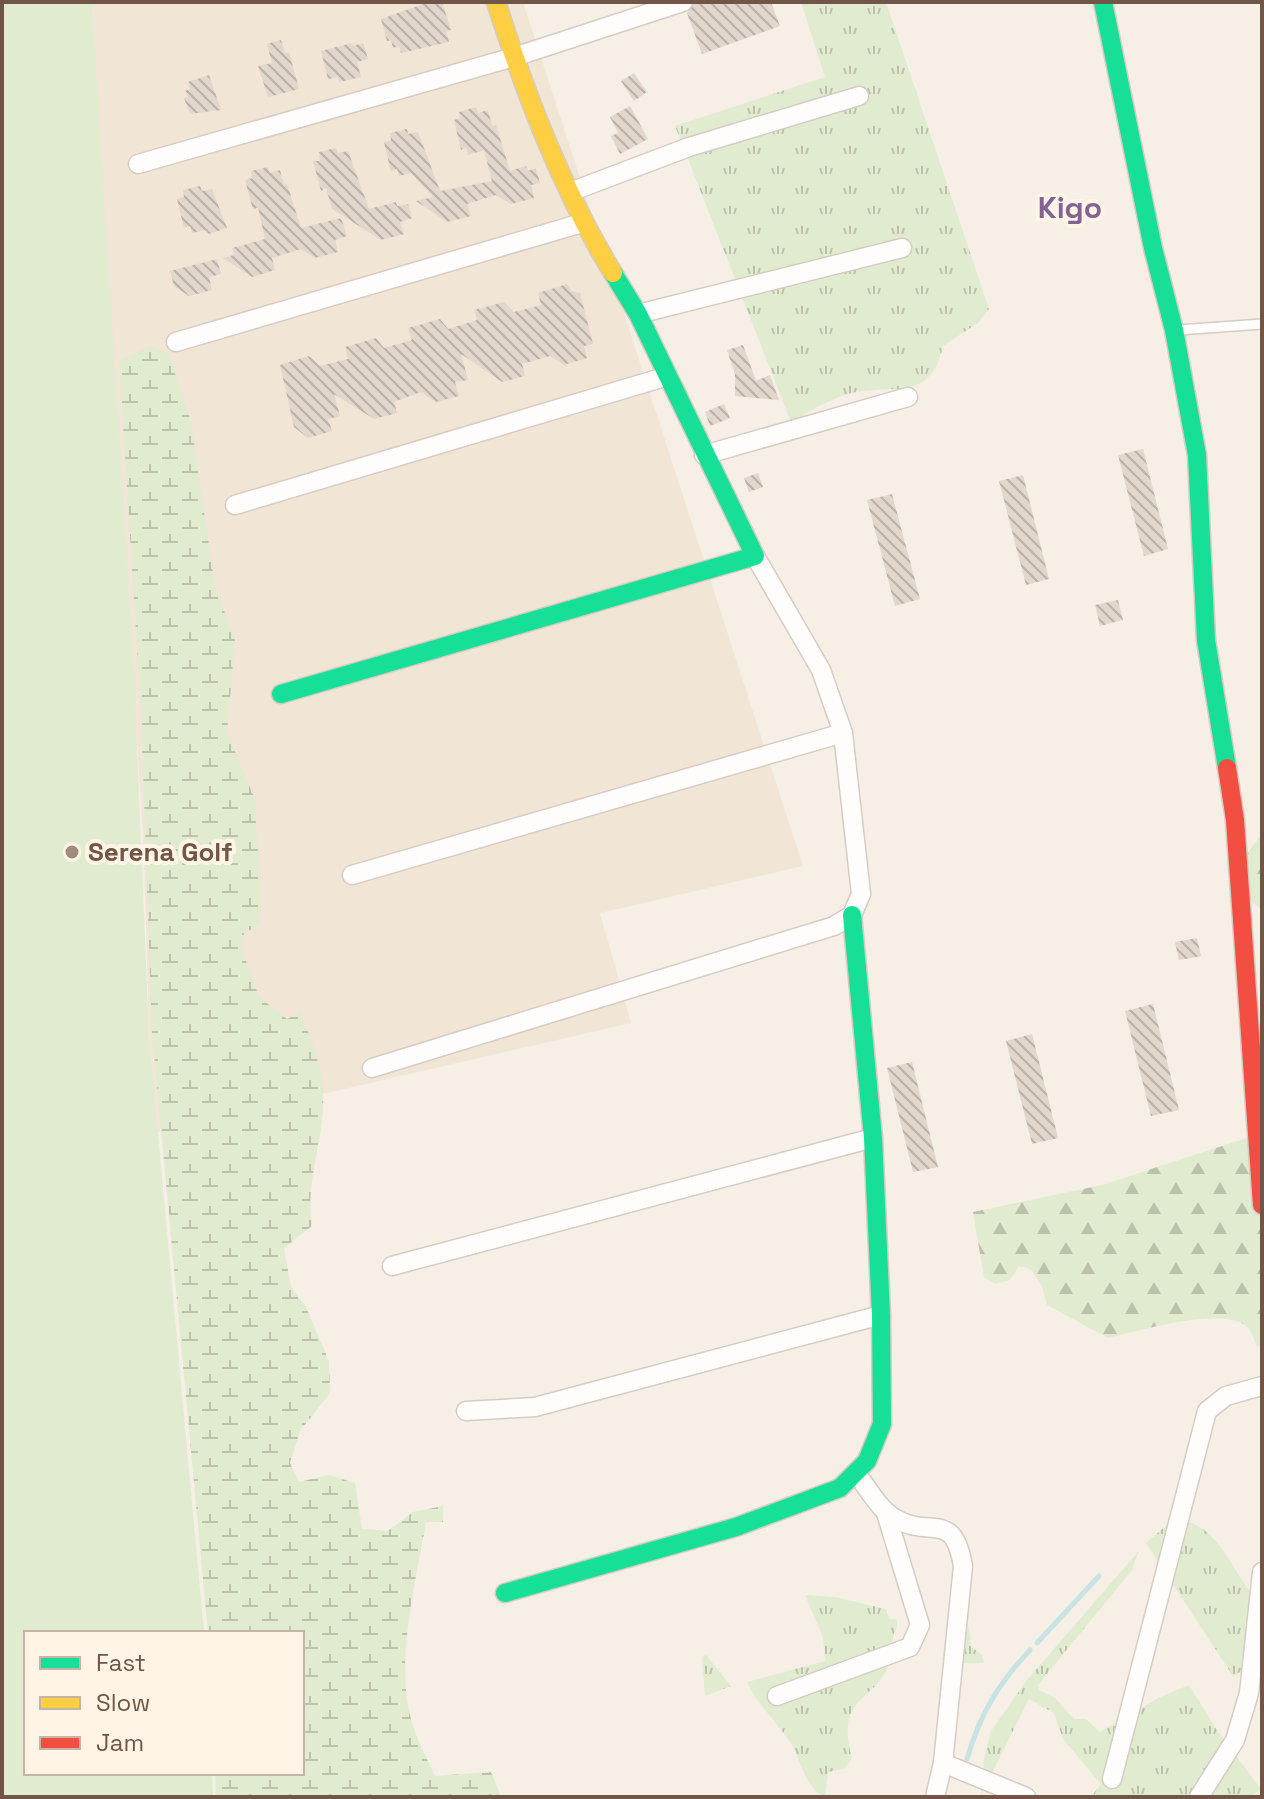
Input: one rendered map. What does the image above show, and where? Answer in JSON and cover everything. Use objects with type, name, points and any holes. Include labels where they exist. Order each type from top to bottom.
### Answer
[{"type":"street","points":[[496,2],[514,57],[582,223],[638,314],[755,556],[821,670],[843,733],[861,894],[852,915],[873,1138],[881,1315],[882,1424],[867,1461],[840,1488],[736,1527],[505,1593]]},
{"type":"street","points":[[138,164],[514,57],[683,2]]},
{"type":"street","points":[[1103,2],[1153,248],[1174,330],[1197,455],[1206,640],[1235,820],[1262,1205]]},
{"type":"street","points":[[570,192],[689,147],[859,96]]},
{"type":"street","points":[[176,342],[582,223]]},
{"type":"street","points":[[638,314],[902,248]]},
{"type":"street","points":[[235,505],[668,376]]},
{"type":"street","points":[[704,455],[908,397]]},
{"type":"street","points":[[281,694],[755,556]]},
{"type":"street","points":[[352,875],[843,733]]},
{"type":"street","points":[[372,1068],[834,926],[852,915]]},
{"type":"street","points":[[392,1266],[873,1138]]},
{"type":"street","points":[[466,1411],[535,1407],[881,1315]]},
{"type":"street","points":[[1112,1779],[1207,1411],[1226,1396],[1262,1386]]},
{"type":"street","points":[[856,1473],[886,1513],[900,1522],[943,1528],[953,1534],[960,1547],[963,1566],[943,1763],[935,1797]]},
{"type":"street","points":[[777,1696],[910,1647],[917,1636],[916,1607],[898,1560],[886,1513]]},
{"type":"street","points":[[1199,1797],[1235,1740],[1249,1693],[1262,1572]]},
{"type":"street","points":[[943,1763],[1026,1797]]},
{"type":"lane","points":[[1174,330],[1262,324]]},
{"type":"shaded area","points":[[92,2],[523,2],[803,866],[600,913],[631,1023],[157,1132],[149,1033],[144,855]]},
{"type":"green space","name":"Serena Golf","points":[[2,2],[92,2],[134,672],[149,1036],[204,1631],[24,1631],[24,1775],[212,1775],[213,1797],[2,1797]]},
{"type":"green space","points":[[801,2],[886,2],[989,309],[978,323],[943,346],[937,365],[928,378],[916,385],[842,396],[791,422],[675,126],[825,77]]},
{"type":"green space","points":[[151,345],[169,355],[191,422],[215,586],[235,640],[227,732],[254,797],[261,894],[260,925],[244,933],[241,947],[259,997],[287,1019],[301,1012],[322,1080],[323,1107],[311,1193],[312,1226],[284,1248],[291,1287],[306,1307],[329,1361],[330,1393],[300,1431],[290,1463],[299,1482],[329,1475],[355,1483],[362,1529],[388,1531],[413,1512],[443,1506],[443,1522],[426,1522],[409,1621],[405,1672],[411,1719],[435,1776],[491,1772],[501,1797],[216,1797],[215,1775],[304,1775],[304,1631],[208,1631],[152,1033],[141,712],[119,361]]},
{"type":"green space","points":[[1262,834],[1262,910],[1242,894],[1245,856]]},
{"type":"green space","points":[[1262,1133],[1262,1345],[1257,1347],[1249,1329],[1238,1322],[1222,1319],[1182,1322],[1108,1338],[1047,1305],[1042,1286],[1031,1269],[1019,1266],[1010,1280],[995,1284],[984,1277],[973,1212],[1102,1185]]},
{"type":"green space","points":[[1182,1521],[1207,1532],[1262,1605],[1262,1660],[1233,1676],[1146,1543],[1166,1526]]},
{"type":"green space","points":[[1138,1552],[1132,1570],[1038,1685],[1039,1690],[1055,1698],[1074,1719],[1086,1719],[1100,1732],[1158,1698],[1189,1685],[1220,1735],[1261,1789],[1251,1797],[1091,1797],[1101,1784],[1063,1739],[1054,1713],[1029,1699],[981,1795],[984,1759],[991,1731],[1027,1680]]},
{"type":"green space","points":[[805,1595],[835,1597],[886,1609],[889,1619],[896,1619],[897,1624],[893,1654],[886,1672],[853,1709],[849,1721],[852,1759],[844,1769],[828,1772],[825,1797],[811,1786],[793,1746],[747,1682],[825,1661],[823,1637]]},
{"type":"green space","points":[[959,1624],[969,1628],[971,1647],[982,1655],[984,1662],[946,1667],[942,1658]]},
{"type":"green space","points":[[706,1655],[731,1686],[705,1696],[702,1657]]},
{"type":"building","points":[[429,2],[442,2],[451,30],[446,31],[449,42],[401,53],[399,46],[393,48],[391,40],[387,41],[381,19]]},
{"type":"building","points":[[695,2],[771,2],[780,26],[702,54],[687,13]]},
{"type":"building","points":[[281,40],[285,53],[289,52],[299,89],[268,97],[258,66],[272,63],[267,44]]},
{"type":"building","points":[[352,43],[353,46],[363,43],[368,59],[357,62],[361,77],[339,82],[338,77],[328,79],[321,51]]},
{"type":"building","points":[[634,73],[647,92],[634,101],[621,81]]},
{"type":"building","points":[[209,75],[221,110],[190,114],[184,98],[188,97],[185,91],[190,89],[188,82]]},
{"type":"building","points":[[630,106],[648,139],[620,154],[611,136],[618,133],[610,117]]},
{"type":"building","points":[[476,107],[478,113],[488,110],[492,126],[496,125],[510,171],[526,166],[528,171],[536,168],[540,183],[531,185],[534,198],[511,204],[496,195],[467,204],[471,216],[447,222],[416,201],[433,197],[411,173],[399,176],[397,169],[391,172],[384,142],[391,140],[390,133],[407,129],[408,134],[418,132],[440,191],[492,181],[484,150],[468,155],[466,147],[461,150],[454,120],[460,118],[459,112]]},
{"type":"building","points":[[336,148],[338,153],[348,151],[369,209],[396,202],[397,206],[408,204],[412,218],[400,222],[404,234],[381,240],[332,209],[326,188],[321,191],[313,161],[320,161],[319,152]]},
{"type":"building","points":[[268,167],[270,173],[280,170],[301,228],[341,218],[347,236],[335,240],[338,252],[315,258],[301,249],[272,258],[275,270],[252,277],[223,258],[234,255],[232,248],[265,239],[258,207],[253,210],[245,180],[252,178],[251,171]]},
{"type":"building","points":[[200,186],[202,191],[212,189],[227,228],[209,234],[205,230],[192,233],[190,226],[184,228],[177,199],[184,197],[183,190]]},
{"type":"building","points":[[217,259],[221,274],[209,277],[212,290],[189,296],[174,286],[170,271]]},
{"type":"building","points":[[567,284],[571,291],[580,293],[593,344],[584,346],[587,358],[564,365],[550,356],[522,364],[525,376],[502,382],[461,354],[468,380],[455,382],[459,396],[436,402],[421,392],[394,402],[397,413],[374,419],[334,394],[340,416],[328,419],[332,431],[308,438],[294,427],[280,365],[309,356],[320,366],[348,359],[345,347],[376,338],[384,348],[412,340],[408,328],[440,319],[448,329],[477,320],[474,310],[504,302],[514,312],[541,305],[538,293]]},
{"type":"building","points":[[743,345],[756,381],[770,375],[779,400],[735,396],[735,374],[727,350]]},
{"type":"building","points":[[724,404],[730,418],[710,426],[705,412]]},
{"type":"building","points":[[1143,449],[1168,549],[1144,556],[1118,455]]},
{"type":"building","points":[[758,473],[763,487],[749,492],[744,478]]},
{"type":"building","points":[[1023,475],[1049,579],[1026,585],[999,481]]},
{"type":"building","points":[[892,494],[920,599],[895,606],[867,500]]},
{"type":"building","points":[[1118,600],[1123,620],[1100,626],[1095,605]]},
{"type":"building","points":[[1197,938],[1201,956],[1179,960],[1175,942]]},
{"type":"building","points":[[1153,1004],[1179,1110],[1151,1116],[1125,1011]]},
{"type":"building","points":[[1032,1034],[1058,1138],[1032,1144],[1006,1041]]},
{"type":"building","points":[[912,1062],[938,1167],[913,1172],[887,1068]]},
{"type":"waterway","points":[[1037,1643],[1099,1576]]},
{"type":"waterway","points":[[967,1759],[991,1700],[1030,1650]]},
{"type":"traffic: fast","points":[[1103,2],[1153,248],[1174,330],[1197,455],[1206,640],[1227,768]]},
{"type":"traffic: fast","points":[[281,694],[755,556],[638,314],[613,273]]},
{"type":"traffic: fast","points":[[505,1593],[736,1527],[840,1488],[867,1461],[882,1424],[881,1315],[873,1138],[852,915]]},
{"type":"traffic: slow","points":[[496,2],[561,175],[613,273]]},
{"type":"traffic: jam","points":[[1227,768],[1235,820],[1262,1205]]},
{"type":"place","name":"Serena Golf","points":[[72,852]]},
{"type":"district","name":"Kigo","points":[[1070,208]]}]
